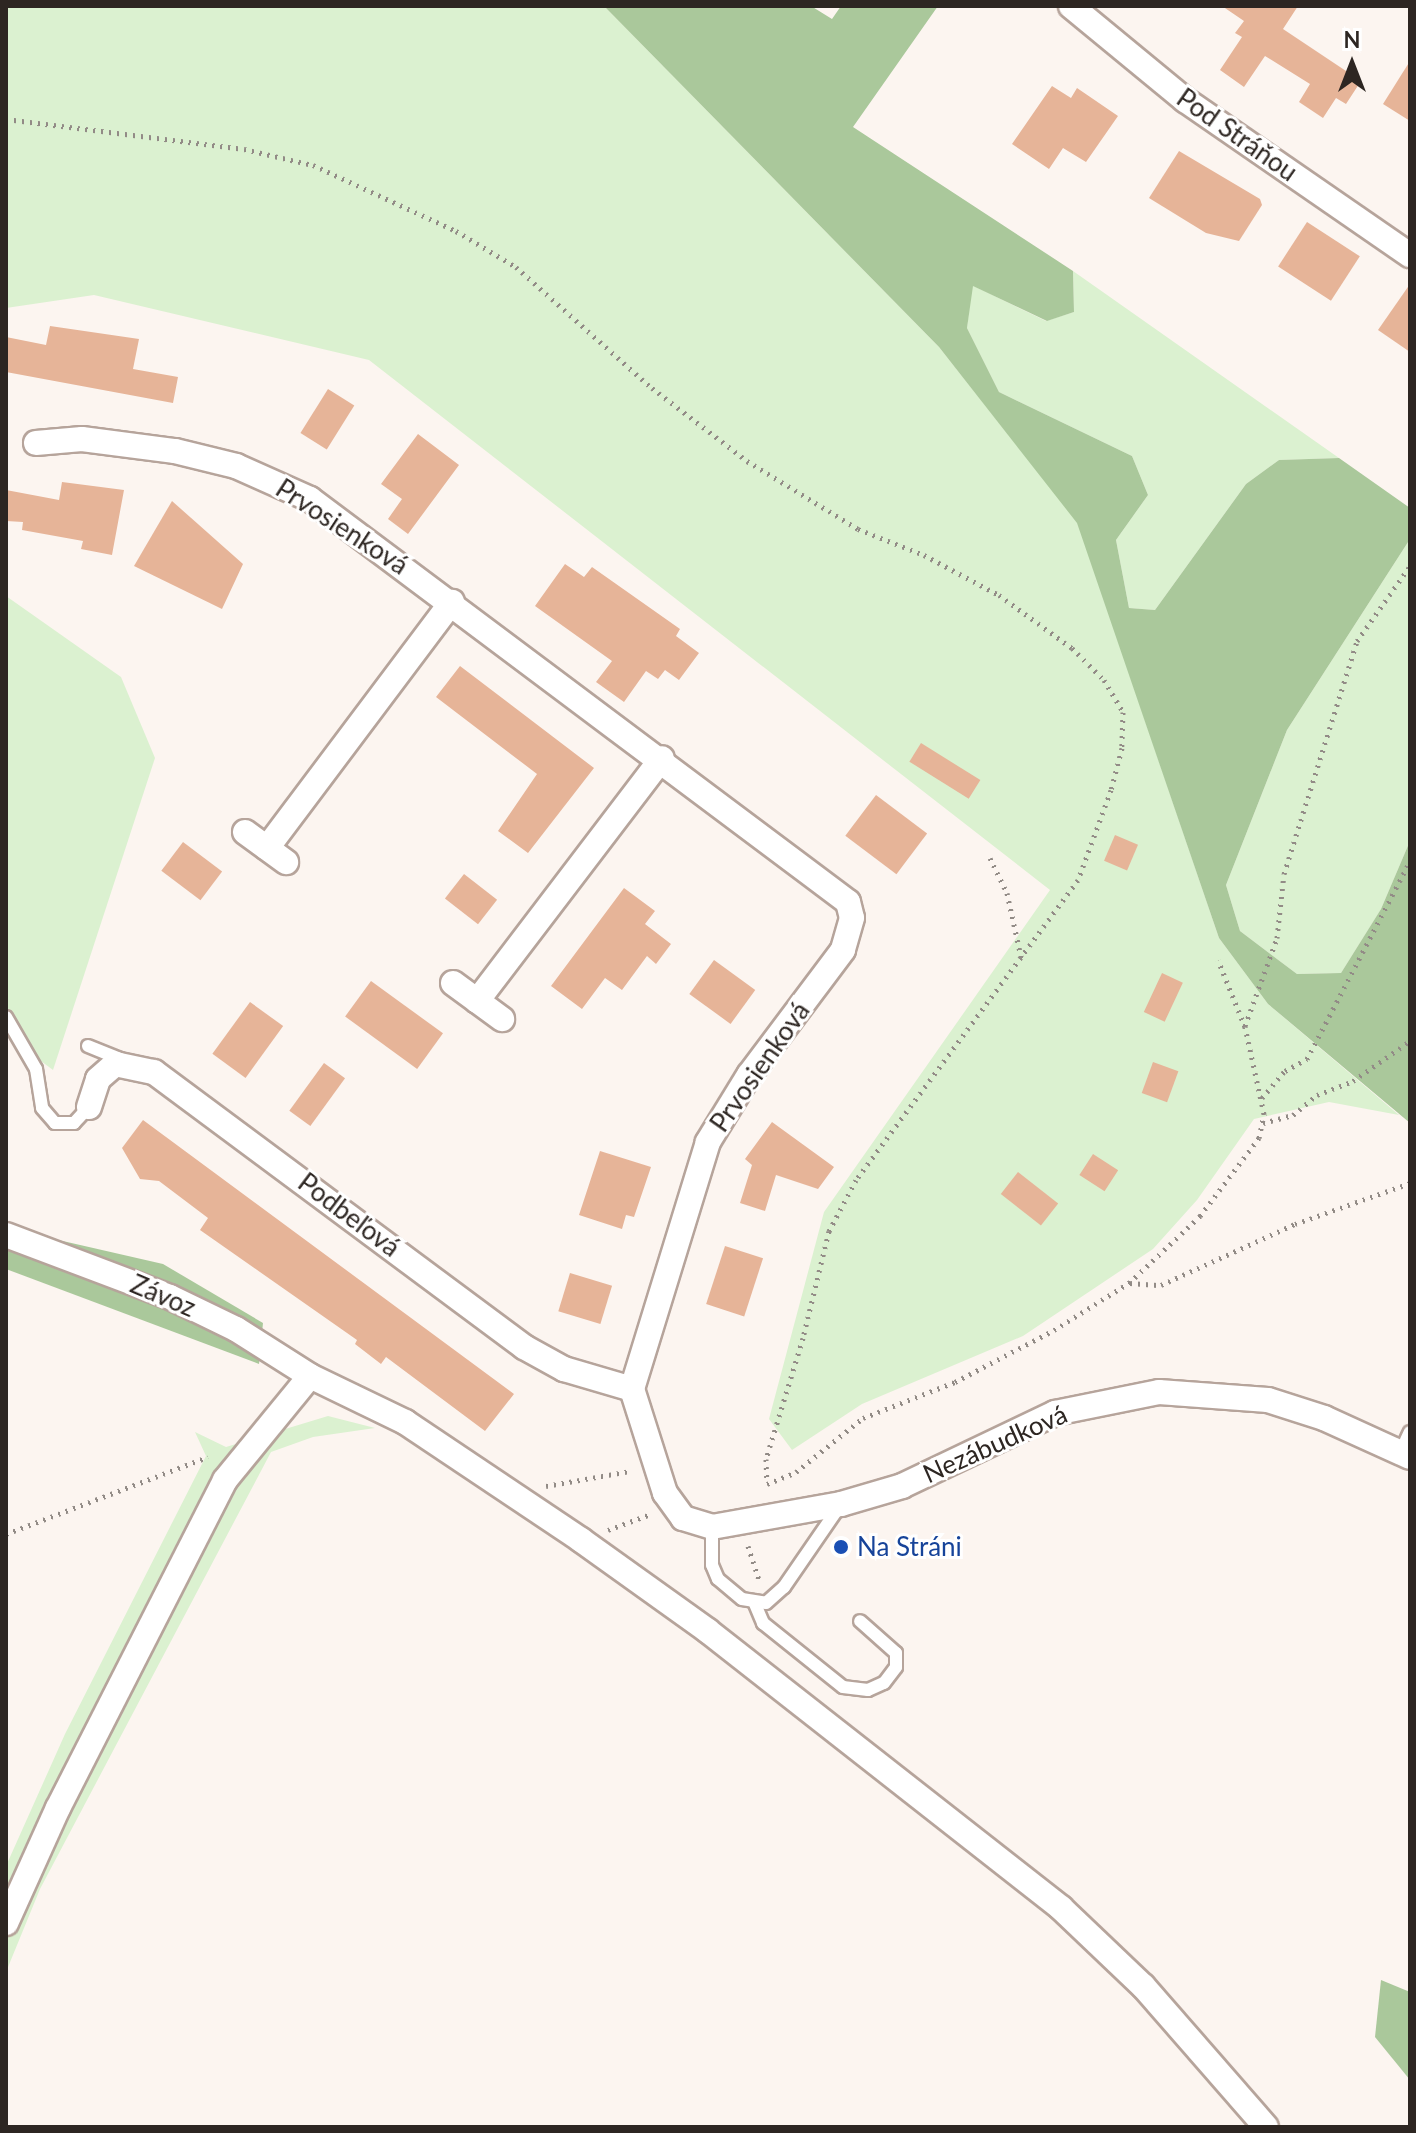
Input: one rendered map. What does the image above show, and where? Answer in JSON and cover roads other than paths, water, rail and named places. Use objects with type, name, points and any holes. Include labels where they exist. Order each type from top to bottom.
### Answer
[{"type":"street","name":"Pod Stráňou","points":[[1071,6],[1185,100],[1410,255]]},
{"type":"street","name":"Prvosienková","points":[[36,443],[123,442],[212,459],[263,476],[334,514],[838,890],[852,918],[843,950],[749,1075],[708,1142],[632,1389]]},
{"type":"street","points":[[245,832],[277,855],[452,602]]},
{"type":"street","points":[[477,1001],[662,758]]},
{"type":"street","points":[[453,983],[502,1019]]},
{"type":"street","points":[[89,1107],[104,1069],[130,1064]]},
{"type":"street","name":"Podbeľová","points":[[130,1064],[176,1086],[544,1360],[632,1389]]},
{"type":"street","name":"Závoz","points":[[6,1235],[170,1297],[236,1329],[310,1376],[405,1422],[581,1540],[708,1631],[1061,1908],[1143,1986],[1266,2127]]},
{"type":"street","points":[[6,1923],[58,1808],[225,1480],[310,1376]]},
{"type":"street","points":[[632,1389],[648,1467],[672,1507],[696,1525],[712,1527]]},
{"type":"street","name":"Nezábudková","points":[[712,1527],[841,1504],[902,1486],[1055,1413],[1159,1392],[1268,1400],[1407,1447]]},
{"type":"lane","points":[[6,1017],[36,1069],[42,1108],[55,1123],[74,1123],[89,1107]]},
{"type":"lane","points":[[88,1046],[130,1064]]},
{"type":"lane","points":[[755,1604],[773,1599],[784,1587],[841,1504]]},
{"type":"lane","points":[[712,1527],[718,1579],[755,1604],[763,1623],[843,1687],[868,1690],[884,1683],[896,1667],[896,1653],[860,1621]]},
{"type":"place","name":"Na Stráni","points":[[841,1547]]}]
